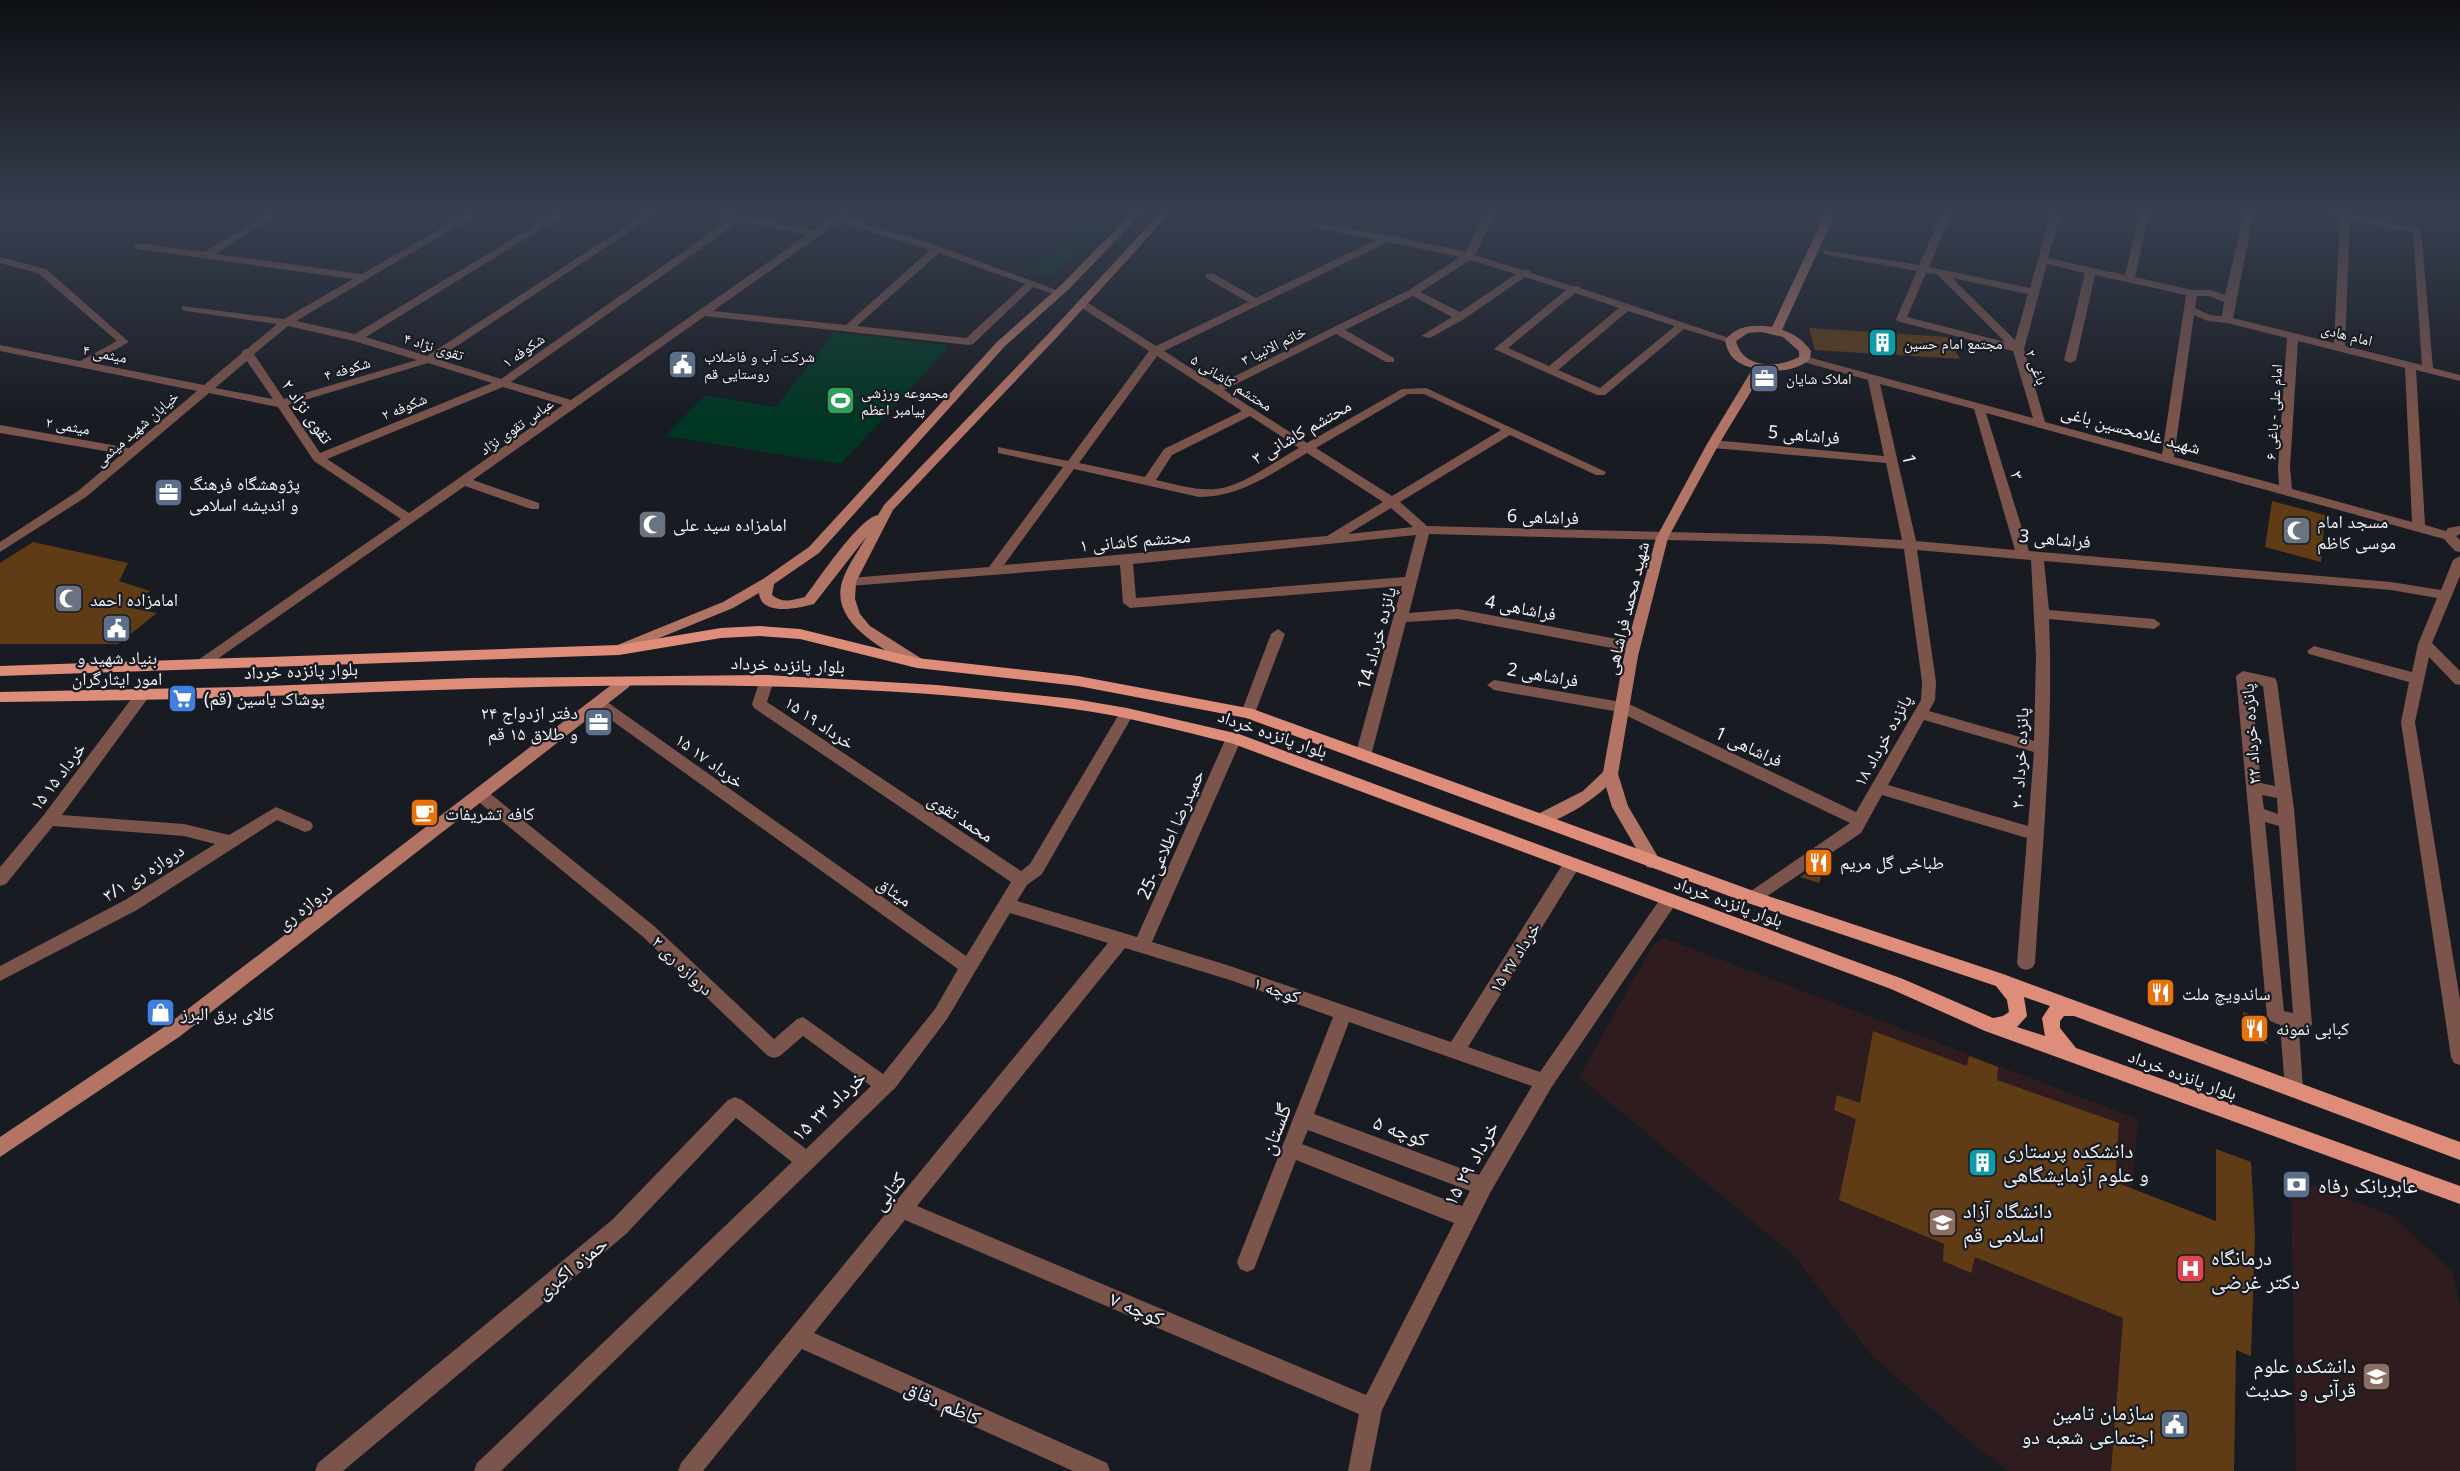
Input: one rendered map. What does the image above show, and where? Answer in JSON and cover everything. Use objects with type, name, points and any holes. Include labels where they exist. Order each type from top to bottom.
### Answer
[{"type":"main road","points":[[619,650],[728,605],[768,582],[814,550],[1001,344],[1071,281]]},
{"type":"main road","points":[[768,582],[765,596],[773,603],[794,605],[808,601],[855,540],[888,508],[1102,281]]},
{"type":"main road","points":[[1776,331],[1799,281]]},
{"type":"main road","points":[[1746,330],[1776,331],[1801,343],[1805,351],[1804,359],[1787,368],[1760,367],[1736,355],[1730,347],[1730,340],[1736,334],[1746,330]]},
{"type":"main road","name":"شهید محمد فراشاهی","points":[[1610,774],[1634,647],[1662,538],[1713,444],[1760,367]]},
{"type":"main road","points":[[888,508],[849,582],[851,607],[865,629],[918,663]]},
{"type":"main road","name":"بلوار پانزده خرداد","points":[[0,671],[619,650],[721,633],[760,631],[800,634],[918,663],[1078,681],[1248,713],[1754,898],[1997,979],[2460,1151]]},
{"type":"main road","name":"بلوار پانزده خرداد","points":[[0,697],[471,683],[766,680],[937,690],[1074,704],[1126,713],[1234,738],[1897,984],[1991,1025],[2460,1195]]},
{"type":"main road","name":"دروازه ری","points":[[0,1148],[173,1031],[624,683]]},
{"type":"main road","points":[[1540,820],[1589,795],[1610,774],[1620,807],[1653,862]]},
{"type":"main road","points":[[1991,1025],[2007,1024],[2018,1016],[2019,1004],[2012,990],[1997,979]]},
{"type":"main road","points":[[2074,1008],[2059,1010],[2051,1018],[2051,1031],[2061,1046],[2078,1056]]},
{"type":"street","points":[[53,281],[124,342],[82,364]]},
{"type":"street","name":"خیابان شهید میثمی","points":[[0,548],[82,494],[204,388],[286,322],[358,281]]},
{"type":"street","points":[[357,338],[451,281]]},
{"type":"street","name":"شکوفه ۴","points":[[204,388],[280,404],[428,360],[549,281]]},
{"type":"street","name":"شکوفه ۱","points":[[502,383],[648,281]]},
{"type":"street","name":"عباس تقوی نژاد","points":[[203,664],[750,281]]},
{"type":"street","points":[[849,328],[902,281]]},
{"type":"street","points":[[1025,281],[1059,293]]},
{"type":"street","points":[[1218,281],[1254,301]]},
{"type":"street","points":[[994,569],[1155,351],[1298,281]]},
{"type":"street","name":"خاتم الانبیا ۳","points":[[1215,390],[1413,292],[1431,281]]},
{"type":"street","points":[[1426,336],[1460,317],[1513,281]]},
{"type":"street","points":[[1552,281],[1730,340]]},
{"type":"street","name":"باغی ۲","points":[[1918,281],[1901,319],[2018,349],[2040,423]]},
{"type":"street","points":[[1949,281],[2018,349],[2036,281]]},
{"type":"street","points":[[1980,281],[2033,292]]},
{"type":"street","points":[[2070,360],[2089,281]]},
{"type":"street","points":[[2136,281],[2192,293],[2210,292],[2229,300]]},
{"type":"street","points":[[2227,320],[2233,281]]},
{"type":"street","points":[[2338,348],[2342,281]]},
{"type":"street","points":[[2422,281],[2428,370]]},
{"type":"street","points":[[705,313],[969,342],[1032,283]]},
{"type":"street","points":[[1575,288],[1500,349],[1601,393],[1682,325]]},
{"type":"street","points":[[1413,292],[1460,317]]},
{"type":"street","points":[[2168,457],[2192,293]]},
{"type":"street","name":"محتشم کاشانی ۵","points":[[1081,303],[1392,502],[1424,530]]},
{"type":"street","points":[[1550,371],[1627,306]]},
{"type":"street","name":"تقوی نژاد ۴","points":[[186,308],[286,322],[357,338],[572,404]]},
{"type":"street","name":"امام هادی","points":[[2191,310],[2208,318],[2227,320],[2460,378]]},
{"type":"street","points":[[1337,330],[1390,360]]},
{"type":"street","name":"امام علی - باغی ۶","points":[[2286,490],[2284,467],[2293,336]]},
{"type":"street","name":"میثمی ۴","points":[[0,348],[204,388]]},
{"type":"street","name":"تقوی نژاد ۲","points":[[247,352],[318,458],[410,519]]},
{"type":"street","name":"شهید غلامحسین باغی","points":[[1804,359],[1874,380],[2419,526],[2454,533]]},
{"type":"street","points":[[2410,366],[2419,526]]},
{"type":"street","name":"1","points":[[1874,380],[1910,545]]},
{"type":"street","name":"شکوفه ۲","points":[[318,458],[502,383]]},
{"type":"street","name":"محتشم کاشانی ۳","points":[[1002,450],[1199,493],[1217,493],[1239,487],[1406,391],[1416,389],[1426,391],[1600,472]]},
{"type":"street","name":"۳","points":[[1979,408],[2030,553]]},
{"type":"street","points":[[1148,482],[1168,452],[1250,412]]},
{"type":"street","name":"میثمی ۲","points":[[0,429],[131,452]]},
{"type":"street","points":[[1328,539],[1510,430]]},
{"type":"street","name":"فراشاهی 5","points":[[1713,444],[1892,460]]},
{"type":"street","points":[[463,481],[536,506]]},
{"type":"street","name":"فراشاهی 6","points":[[1424,530],[1662,538]]},
{"type":"street","name":"محتشم کاشانی ۱","points":[[849,582],[1126,560],[1424,530]]},
{"type":"street","name":"پانزده خرداد 14","points":[[1363,756],[1424,530]]},
{"type":"street","points":[[2454,533],[2460,548]]},
{"type":"street","name":"فراشاهی 3","points":[[1662,538],[1826,540],[2030,553],[2391,586],[2445,595]]},
{"type":"street","name":"پانزده خرداد ۱۸","points":[[1754,898],[1855,830],[1928,700],[1929,682],[1910,545]]},
{"type":"street","name":"پانزده خرداد ۲۰","points":[[2026,963],[2040,748],[2044,614],[2030,553]]},
{"type":"street","points":[[1126,560],[1130,603],[1410,581]]},
{"type":"street","points":[[2460,560],[2425,644],[2408,722],[2460,1057]]},
{"type":"street","name":"فراشاهی 4","points":[[1400,618],[1458,614],[1634,647]]},
{"type":"street","points":[[2044,614],[2154,624]]},
{"type":"street","points":[[1248,713],[1278,634]]},
{"type":"street","points":[[2425,644],[2460,680]]},
{"type":"street","points":[[2314,651],[2417,679]]},
{"type":"street","name":"پانزده خرداد ۲۲","points":[[2243,676],[2270,681],[2284,794],[2303,1024],[2276,1016],[2243,676]]},
{"type":"street","name":"۱۵ خرداد ۱۹","points":[[766,680],[759,704],[880,786]]},
{"type":"street","name":"فراشاهی 2","points":[[1494,685],[1622,707]]},
{"type":"street","name":"۱۵ خرداد ۱۵","points":[[0,879],[49,820],[143,694]]},
{"type":"street","name":"۱۵ خرداد ۱۷","points":[[598,703],[801,849]]},
{"type":"street","name":"فراشاهی 1","points":[[1622,707],[1860,821]]},
{"type":"street","name":"۱۵ خرداد ۲۳","points":[[485,1471],[884,1085],[940,1014],[1021,880],[1036,869],[1126,713]]},
{"type":"street","points":[[1920,714],[2040,748]]},
{"type":"street","name":"حمیدرضا اطلاعی-25","points":[[1141,947],[1234,738]]},
{"type":"street","name":"محمد تقوی","points":[[880,786],[1021,880]]},
{"type":"street","points":[[2254,787],[2284,794]]},
{"type":"street","points":[[1878,788],[2035,834]]},
{"type":"street","name":"دروازه ری ۲","points":[[481,795],[648,931],[774,1050],[803,1025],[884,1085]]},
{"type":"street","name":"دروازه ری ۳/۱","points":[[0,974],[130,905],[276,813],[305,826]]},
{"type":"street","points":[[2256,813],[2286,822]]},
{"type":"street","points":[[49,820],[183,830],[230,841]]},
{"type":"street","name":"میثاق","points":[[801,849],[967,966]]},
{"type":"street","name":"۱۵ خرداد ۲۷","points":[[1456,1050],[1572,864]]},
{"type":"street","name":"۱۵ خرداد ۲۹","points":[[1359,1471],[1371,1408],[1483,1186],[1544,1082],[1669,900]]},
{"type":"street","name":"کوچه ۱","points":[[1008,904],[1230,973],[1544,1082]]},
{"type":"street","name":"کتابی","points":[[696,1469],[799,1337],[1121,940]]},
{"type":"street","name":"گلستان","points":[[1247,1262],[1344,1012]]},
{"type":"street","points":[[2289,1020],[2294,1089]]},
{"type":"street","name":"حمزه اکبری","points":[[326,1471],[619,1227],[735,1106],[805,1160]]},
{"type":"street","name":"کوچه ۵","points":[[1303,1119],[1483,1186]]},
{"type":"street","points":[[1291,1149],[1467,1218]]},
{"type":"street","name":"کوچه ۷","points":[[903,1210],[1371,1408]]},
{"type":"street","name":"کاظم دقاق","points":[[799,1337],[1092,1468]]},
{"type":"shaded area","name":"دانشگاه آزاد اسلامی قم","points":[[1664,938],[2138,1119],[2111,1471],[2009,1471],[1964,1437],[1872,1356],[1793,1255],[1579,1077],[1653,945]]},
{"type":"shaded area","name":"دانشکده علوم قرآنی و حدیث","points":[[2302,1182],[2393,1216],[2452,1271],[2460,1305],[2460,1471],[2296,1471],[2291,1187],[2302,1191]]},
{"type":"green space","name":"مجموعه ورزشی پیامبر اعظم","points":[[834,332],[945,345],[948,348],[841,464],[665,436],[705,395],[776,407]]},
{"type":"building","name":"مجتمع امام حسین","points":[[1809,328],[1948,337],[1960,359],[1815,350]]},
{"type":"building","name":"مسجد امام موسی کاظم","points":[[2272,501],[2325,515],[2321,562],[2265,547]]},
{"type":"building","name":"امامزاده احمد","points":[[33,542],[128,563],[119,581],[150,591],[126,607],[157,613],[118,644],[0,644],[0,563]]},
{"type":"building","points":[[1828,858],[1819,883],[1800,877]]},
{"type":"building","name":"کبابی نمونه","points":[[2243,1012],[2265,1019],[2267,1044],[2245,1036]]},
{"type":"building","points":[[1873,1031],[1967,1066],[1969,1056],[1998,1067],[1997,1080],[2119,1123],[2115,1182],[2216,1221],[2216,1149],[2251,1162],[2255,1235],[2251,1356],[2236,1350],[2234,1471],[2111,1471],[2123,1318],[1975,1257],[1971,1273],[1943,1261],[1944,1244],[1839,1200],[1856,1119],[1834,1110],[1837,1095],[1860,1103]]},
{"type":"place","name":"مجتمع امام حسین","points":[[1883,343]]},
{"type":"place","name":"شرکت آب و فاضلاب روستایی قم","points":[[683,365]]},
{"type":"place","name":"املاک شایان","points":[[1765,378]]},
{"type":"place","name":"مجموعه ورزشی پیامبر اعظم","points":[[840,401]]},
{"type":"place","name":"پژوهشگاه فرهنگ و اندیشه اسلامی","points":[[168,493]]},
{"type":"place","name":"امامزاده سید علی","points":[[652,524]]},
{"type":"place","name":"مسجد امام موسی کاظم","points":[[2296,531]]},
{"type":"place","name":"امامزاده احمد","points":[[69,599]]},
{"type":"place","name":"بنیاد شهید و امور ایثارگران","points":[[117,628]]},
{"type":"place","name":"پوشاک یاسین (قم)","points":[[183,698]]},
{"type":"place","name":"دفتر ازدواج ۲۴ و طلاق ۱۵ قم","points":[[599,722]]},
{"type":"place","name":"کافه تشریفات","points":[[424,813]]},
{"type":"place","name":"طباخی گل مریم","points":[[1819,862]]},
{"type":"place","name":"ساندویچ ملت","points":[[2161,993]]},
{"type":"place","name":"کالای برق البرز","points":[[160,1013]]},
{"type":"place","name":"کبابی نمونه","points":[[2255,1028]]},
{"type":"place","name":"دانشکده پرستاری و علوم آزمایشگاهی","points":[[1982,1162]]},
{"type":"place","name":"عابربانک رفاه","points":[[2297,1185]]},
{"type":"place","name":"دانشگاه آزاد اسلامی قم","points":[[1942,1222]]},
{"type":"place","name":"درمانگاه دکتر غرضی","points":[[2190,1269]]},
{"type":"place","name":"دانشکده علوم قرآنی و حدیث","points":[[2377,1377]]},
{"type":"place","name":"سازمان تامین اجتماعی شعبه دو","points":[[2175,1424]]}]
